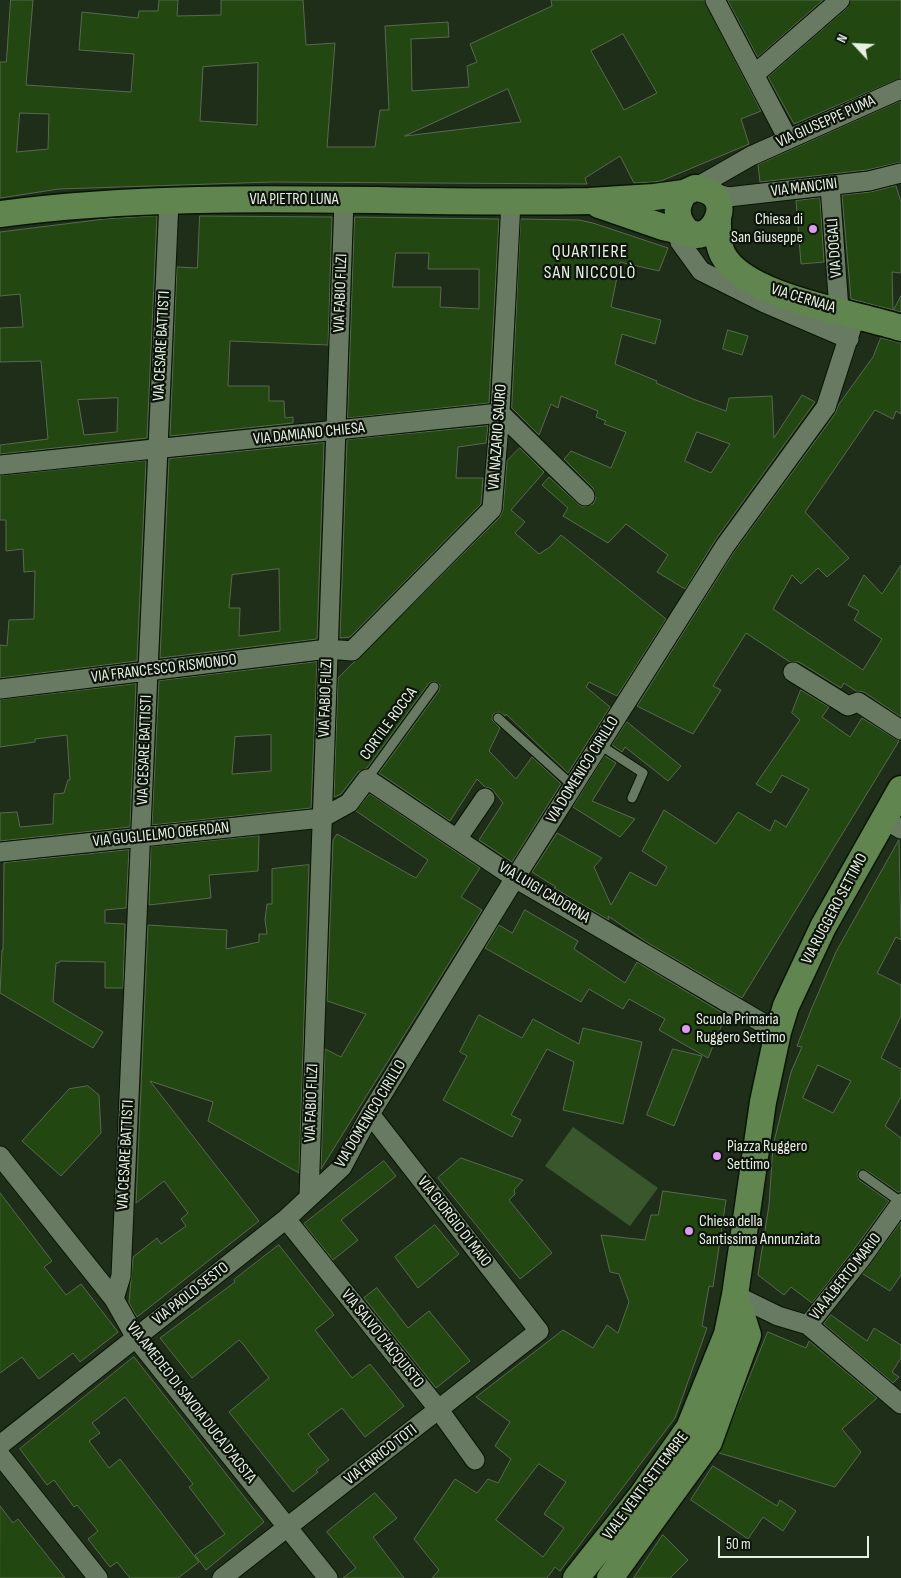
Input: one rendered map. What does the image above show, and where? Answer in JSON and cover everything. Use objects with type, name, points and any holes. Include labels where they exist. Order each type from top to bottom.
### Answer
[{"type":"street","points":[[715,0],[788,139]]},
{"type":"street","points":[[755,74],[840,0]]},
{"type":"street","name":"VIA GIUSEPPE PUMA","points":[[700,209],[751,156],[901,89]]},
{"type":"street","points":[[700,209],[751,156]]},
{"type":"street","name":"VIA MANCINI","points":[[700,209],[830,185],[869,181],[901,173]]},
{"type":"street","name":"VIA DOGALI","points":[[830,185],[848,321]]},
{"type":"street","name":"VIA FABIO FILZI","points":[[309,1196],[344,200]]},
{"type":"street","name":"VIA PIETRO LUNA","points":[[0,214],[66,205],[169,201],[589,201],[700,209]]},
{"type":"street","name":"VIA CESARE BATTISTI","points":[[114,1299],[121,1276],[169,201]]},
{"type":"street","name":"VIA PIETRO LUNA","points":[[589,201],[700,209]]},
{"type":"street","name":"VIA NAZARIO SAURO","points":[[328,649],[352,651],[492,509],[500,413],[512,202]]},
{"type":"street","name":"VIA CERNAIA","points":[[700,209],[724,258],[746,278],[773,292],[848,321]]},
{"type":"street","name":"VIA CERNAIA","points":[[700,209],[680,242],[686,253],[701,271],[765,303],[848,321],[901,328]]},
{"type":"street","name":"VIA DOMENICO CIRILLO","points":[[309,1196],[342,1167],[370,1114],[573,786],[725,546],[826,407],[848,321]]},
{"type":"street","points":[[500,413],[585,496]]},
{"type":"street","name":"VIA DAMIANO CHIESA","points":[[0,466],[500,413]]},
{"type":"street","name":"VIA FRANCESCO RISMONDO","points":[[0,689],[328,649]]},
{"type":"street","points":[[794,672],[848,706],[858,702],[901,730]]},
{"type":"street","points":[[322,818],[350,803],[367,779]]},
{"type":"street","name":"VIA LUIGI CADORNA","points":[[367,779],[516,878],[778,1032]]},
{"type":"street","name":"VIA RUGGERO SETTIMO","points":[[778,1032],[786,1006],[823,927],[892,824],[901,789]]},
{"type":"street","points":[[457,839],[485,798]]},
{"type":"street","name":"VIA GUGLIELMO OBERDAN","points":[[0,852],[322,818]]},
{"type":"street","points":[[778,1032],[763,1102],[735,1296],[778,1316],[808,1326],[901,1404]]},
{"type":"street","name":"VIA GIORGIO DI MAIO","points":[[370,1114],[538,1330]]},
{"type":"street","name":"VIA AMEDEO DI SAVOIA DUCA D'AOSTA","points":[[0,1156],[114,1299],[136,1338],[328,1578]]},
{"type":"street","name":"VIA PAOLO SESTO","points":[[0,1445],[286,1219],[309,1196]]},
{"type":"street","name":"VIA ALBERTO MARIO","points":[[808,1326],[861,1259],[901,1203]]},
{"type":"street","name":"VIA SALVO D'ACQUISTO","points":[[286,1219],[439,1410],[475,1460]]},
{"type":"street","name":"VIALE VENTI SETTEMBRE","points":[[610,1578],[699,1435],[748,1335],[735,1296]]},
{"type":"street","name":"VIA ENRICO TOTI","points":[[222,1578],[439,1410],[538,1330]]},
{"type":"street","name":"VIALE VENTI SETTEMBRE","points":[[576,1578],[642,1495],[699,1435]]},
{"type":"street","points":[[0,1455],[98,1578]]},
{"type":"lane","name":"CORTILE ROCCA","points":[[367,779],[434,687]]},
{"type":"lane","points":[[498,718],[573,786]]},
{"type":"lane","points":[[600,745],[643,773],[632,798]]},
{"type":"lane","points":[[864,1175],[901,1203]]},
{"type":"green space","points":[[573,1127],[658,1188],[630,1226],[545,1166]]},
{"type":"building","points":[[11,0],[33,0],[26,85],[131,92],[134,54],[79,50],[82,12],[138,18],[139,11],[158,11],[159,0],[178,0],[177,16],[221,15],[221,0],[303,0],[306,45],[335,43],[327,147],[375,147],[380,110],[389,110],[385,26],[448,22],[449,37],[411,39],[412,91],[469,87],[467,66],[477,62],[470,44],[552,6],[551,0],[704,0],[761,111],[741,119],[749,144],[661,181],[653,182],[634,183],[620,156],[585,178],[587,184],[272,182],[59,189],[0,198],[0,62],[6,62]],"holes":[[[623,34],[657,93],[624,110],[591,51]],[[258,63],[257,125],[200,121],[203,67]],[[508,89],[521,122],[405,136]],[[20,113],[49,114],[48,149],[17,152]]]},
{"type":"building","points":[[728,0],[823,0],[758,57]]},
{"type":"building","points":[[851,0],[901,0],[901,78],[794,124],[768,77],[847,8]]},
{"type":"building","points":[[901,101],[901,162],[867,170],[760,182],[758,165]]},
{"type":"building","points":[[896,186],[901,202],[901,273],[892,272],[893,310],[851,299],[842,195],[870,192]]},
{"type":"building","name":"Chiesa di San Giuseppe","points":[[820,198],[824,262],[801,264],[796,201]]},
{"type":"building","points":[[157,216],[147,438],[0,454],[0,445],[48,439],[41,361],[0,362],[0,328],[23,327],[20,294],[0,296],[0,232],[105,219]],"holes":[[[118,398],[117,432],[84,435],[78,400]]]},
{"type":"building","points":[[200,216],[332,217],[328,345],[230,341],[228,386],[269,386],[269,401],[284,401],[285,418],[293,417],[293,423],[170,436],[177,267],[197,268]]},
{"type":"building","points":[[355,217],[499,219],[489,403],[348,418]],"holes":[[[396,253],[429,253],[428,269],[479,269],[479,309],[440,307],[441,287],[393,287]]]},
{"type":"building","points":[[521,219],[579,220],[668,248],[659,271],[620,262],[611,307],[661,320],[655,344],[622,334],[615,364],[657,381],[656,383],[693,399],[726,411],[729,398],[772,396],[774,438],[802,395],[815,402],[716,539],[685,589],[657,572],[668,555],[626,524],[608,543],[563,516],[568,508],[542,485],[549,477],[578,504],[583,507],[593,504],[596,498],[593,488],[564,459],[571,451],[611,468],[626,432],[604,424],[606,421],[596,417],[598,411],[561,396],[558,408],[551,404],[539,435],[512,408]],"holes":[[[697,432],[730,444],[711,473],[685,461]]]},
{"type":"building","points":[[901,296],[901,312],[894,310]]},
{"type":"building","points":[[728,330],[748,336],[742,355],[723,349]]},
{"type":"building","points":[[881,338],[901,343],[901,414],[896,411],[893,419],[875,410],[805,512],[849,558],[827,577],[818,568],[801,584],[792,575],[773,609],[863,670],[882,639],[854,620],[859,611],[848,605],[864,575],[882,594],[901,565],[901,717],[864,692],[856,691],[844,683],[841,688],[799,662],[790,662],[746,633],[713,686],[721,690],[693,734],[637,706],[734,552],[835,414],[839,404],[873,357]]},
{"type":"building","points":[[488,426],[486,443],[458,447],[456,478],[483,478],[481,504],[350,637],[340,638],[347,440]]},
{"type":"building","points":[[324,443],[317,639],[160,658],[169,459]],"holes":[[[279,569],[280,631],[239,636],[240,608],[229,608],[232,575]]]},
{"type":"building","points":[[520,448],[544,472],[511,510],[525,522],[515,533],[539,554],[550,547],[561,535],[666,619],[617,696],[589,682],[586,687],[610,707],[568,773],[506,714],[505,716],[499,712],[493,714],[492,720],[500,728],[489,751],[516,779],[532,757],[561,784],[512,862],[479,840],[503,803],[492,789],[485,787],[477,779],[450,821],[379,773],[439,691],[440,685],[435,681],[429,683],[367,768],[358,772],[341,794],[334,797],[338,678],[500,517],[503,510],[507,461]]},
{"type":"building","points":[[146,461],[137,661],[0,678],[0,645],[7,646],[9,620],[34,619],[35,571],[24,572],[23,549],[6,551],[6,520],[0,520],[0,476]]},
{"type":"building","points":[[317,662],[311,808],[152,825],[159,681]],"holes":[[[271,735],[271,771],[232,774],[235,737]]]},
{"type":"building","points":[[136,684],[130,827],[0,841],[0,813],[17,812],[20,827],[53,824],[54,794],[64,793],[68,780],[70,780],[67,735],[35,739],[35,742],[0,747],[0,700]]},
{"type":"building","points":[[801,690],[829,707],[822,717],[850,737],[862,718],[899,741],[742,998],[648,943],[608,916],[609,920],[554,888],[556,887],[532,872],[557,833],[602,858],[594,867],[611,905],[630,872],[656,886],[667,867],[642,851],[664,810],[716,844],[738,812],[770,831],[775,820],[786,827],[809,789],[782,775],[771,793],[756,784],[800,720],[792,713]]},
{"type":"building","points":[[627,722],[681,766],[668,781],[625,747],[622,752],[612,745]]},
{"type":"building","points":[[605,756],[616,763],[592,801],[635,819],[620,837],[573,807]]},
{"type":"building","points":[[370,794],[480,868],[461,897],[482,910],[321,1169],[325,1049],[341,1057],[366,1014],[327,1001],[333,840],[337,834],[416,878],[428,860],[356,811]]},
{"type":"building","points":[[259,836],[258,871],[209,875],[211,898],[149,905],[151,847]]},
{"type":"building","points":[[899,840],[901,940],[896,937],[877,973],[901,985],[901,1016],[881,1058],[901,1069],[901,1097],[885,1126],[901,1138],[901,1192],[898,1192],[866,1170],[858,1171],[859,1180],[889,1201],[812,1303],[791,1287],[784,1295],[758,1275],[769,1205],[773,1146],[791,1072],[802,1047],[797,1046],[836,952]],"holes":[[[818,1065],[851,1081],[833,1113],[803,1098]]]},
{"type":"building","points":[[129,850],[126,908],[105,910],[105,923],[125,924],[123,988],[105,988],[105,962],[60,961],[56,963],[53,1002],[103,1032],[93,1048],[0,993],[3,950],[4,863]]},
{"type":"building","points":[[309,865],[299,1173],[208,1121],[213,1102],[150,1081],[259,1221],[137,1317],[129,1303],[133,1257],[157,1238],[161,1244],[186,1226],[181,1219],[188,1213],[164,1181],[136,1203],[148,925],[227,930],[226,949],[259,942],[259,934],[267,934],[265,920],[267,904],[272,904],[272,869]]},
{"type":"building","points":[[525,910],[578,941],[574,949],[625,983],[637,962],[726,1015],[708,1058],[659,1030],[665,1019],[629,999],[623,1009],[589,989],[581,1002],[485,948],[499,925],[512,933]]},
{"type":"building","points":[[479,1015],[522,1038],[533,1019],[579,1044],[583,1028],[642,1042],[623,1124],[563,1110],[574,1062],[547,1049],[511,1115],[521,1120],[512,1137],[443,1100],[467,1056],[460,1052]]},
{"type":"building","points":[[673,1049],[702,1056],[674,1126],[647,1115]]},
{"type":"building","points":[[88,1086],[99,1095],[101,1133],[61,1176],[22,1141],[69,1089]]},
{"type":"building","points":[[461,1158],[523,1180],[514,1190],[515,1194],[509,1200],[552,1253],[520,1279],[438,1178]]},
{"type":"building","points":[[384,1161],[396,1176],[341,1220],[358,1240],[333,1260],[304,1224]]},
{"type":"building","points":[[663,1191],[726,1200],[713,1287],[709,1286],[702,1326],[707,1328],[675,1418],[560,1571],[555,1567],[547,1578],[432,1578],[439,1570],[414,1539],[455,1479],[477,1493],[488,1479],[498,1483],[511,1459],[495,1446],[510,1422],[476,1397],[563,1330],[593,1348],[607,1325],[618,1333],[629,1302],[619,1274],[610,1272],[601,1235],[645,1240],[651,1215],[658,1215]],"holes":[[[539,1464],[566,1482],[544,1514],[564,1528],[543,1557],[496,1520]]]},
{"type":"building","points":[[0,1193],[52,1261],[44,1267],[66,1295],[81,1284],[118,1332],[80,1362],[73,1353],[39,1379],[22,1357],[0,1373]]},
{"type":"building","points":[[901,1222],[901,1275],[890,1291],[863,1274]]},
{"type":"building","points":[[435,1225],[459,1254],[418,1288],[395,1257]]},
{"type":"building","points":[[279,1245],[334,1315],[315,1330],[352,1378],[370,1364],[404,1406],[365,1437],[342,1408],[308,1434],[329,1460],[316,1470],[318,1472],[293,1492],[229,1412],[269,1378],[243,1344],[239,1340],[192,1378],[160,1338],[235,1282],[234,1280]]},
{"type":"building","points":[[377,1288],[408,1328],[429,1311],[470,1361],[436,1388],[364,1298]]},
{"type":"building","points":[[831,1315],[867,1341],[874,1328],[901,1345],[901,1358],[892,1372],[899,1377],[893,1383],[824,1324]]},
{"type":"building","points":[[768,1332],[806,1348],[809,1341],[877,1398],[842,1429],[861,1452],[835,1487],[719,1453]]},
{"type":"building","points":[[134,1357],[264,1522],[206,1570],[195,1555],[225,1534],[189,1487],[193,1484],[125,1397],[92,1423],[100,1433],[89,1441],[109,1468],[120,1459],[199,1562],[178,1578],[130,1578],[117,1562],[110,1567],[88,1539],[98,1531],[77,1505],[74,1507],[54,1480],[47,1485],[20,1449]]},
{"type":"building","points":[[713,1466],[777,1506],[780,1500],[796,1511],[783,1531],[763,1517],[748,1539],[691,1500]]},
{"type":"building","points":[[375,1493],[397,1518],[373,1537],[404,1578],[343,1578],[356,1568],[327,1532]]},
{"type":"building","points":[[0,1506],[13,1523],[18,1519],[65,1578],[0,1578]]},
{"type":"building","points":[[663,1535],[688,1560],[670,1578],[634,1578]]},
{"type":"place","name":"Chiesa di San Giuseppe","points":[[813,229]]},
{"type":"place","name":"Scuola Primaria Ruggero Settimo","points":[[686,1029]]},
{"type":"place","name":"Piazza Ruggero Settimo","points":[[717,1156]]},
{"type":"place","name":"Chiesa della Santissima Annunziata","points":[[689,1231]]},
{"type":"district","name":"QUARTIERE SAN NICCOLÒ","points":[[590,262]]}]
